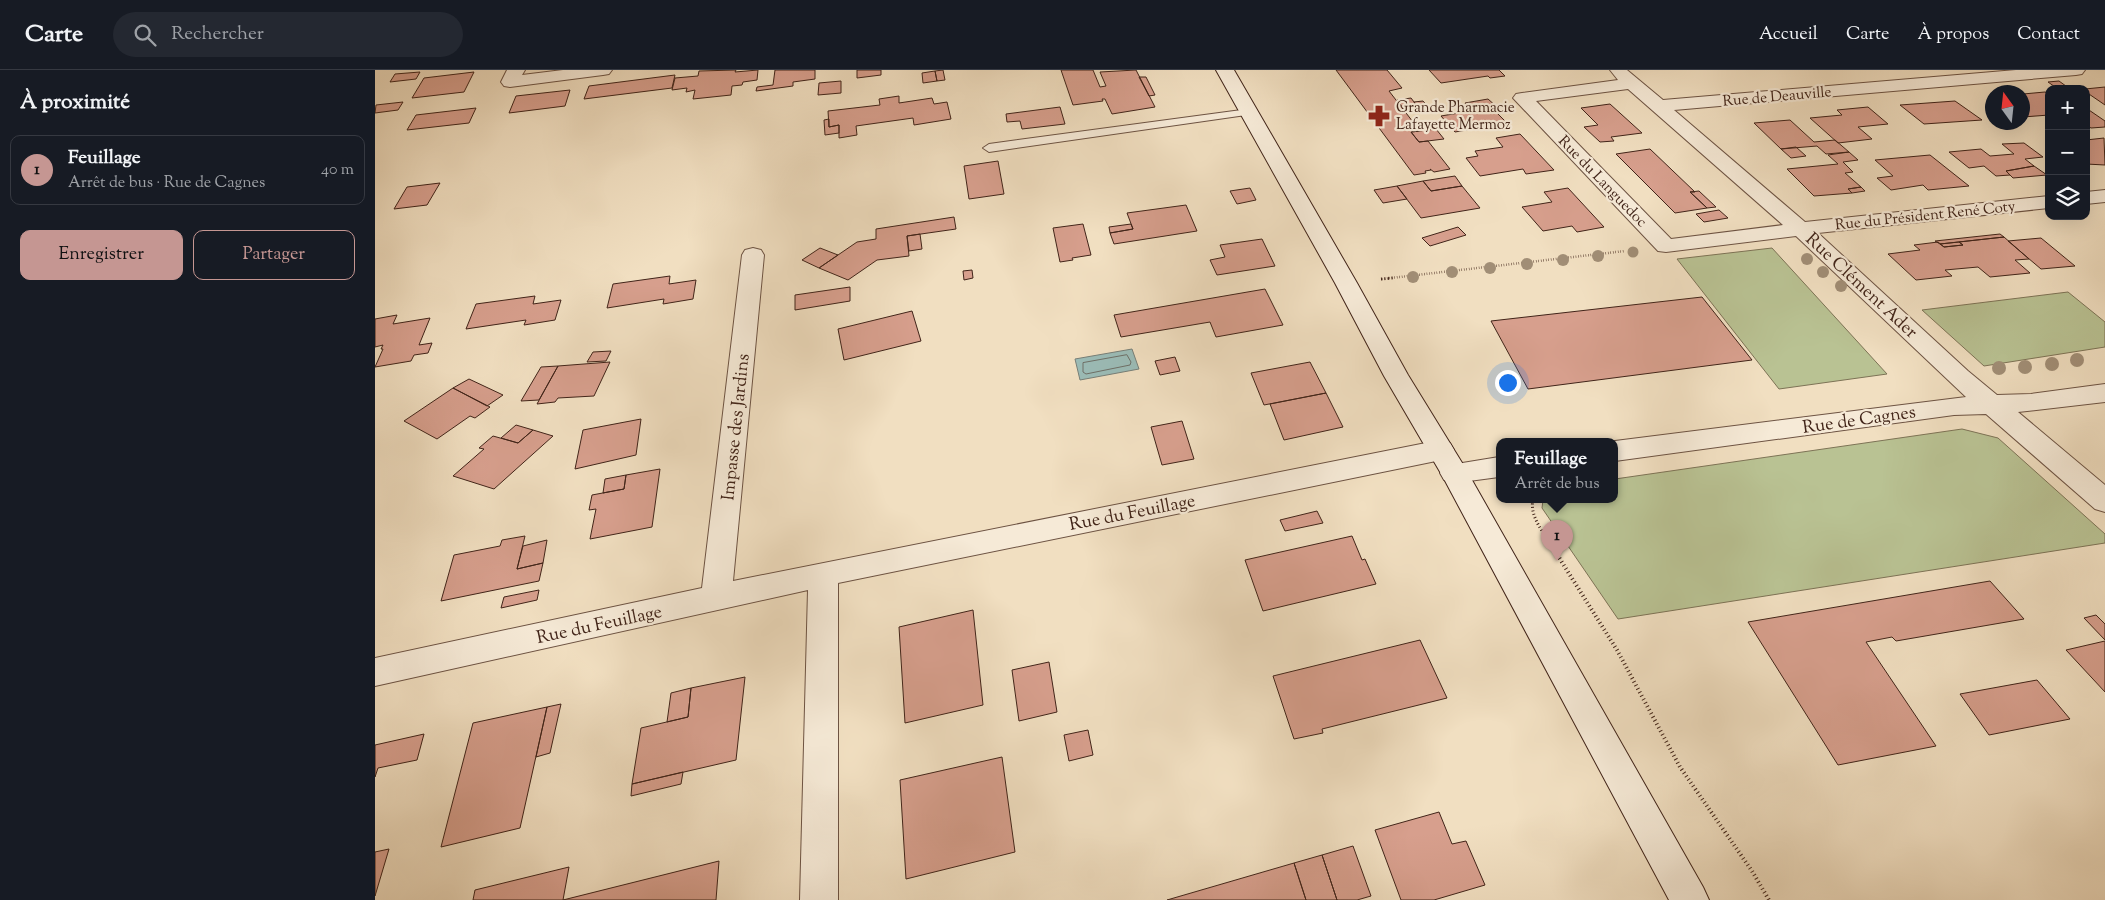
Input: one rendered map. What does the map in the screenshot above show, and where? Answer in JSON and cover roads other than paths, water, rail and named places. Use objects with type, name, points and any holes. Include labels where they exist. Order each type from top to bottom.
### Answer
[{"type":"street","points":[[516,70],[510,82],[603,70]]},
{"type":"street","points":[[1225,70],[1346,283],[1396,376],[1447,462],[1690,900]]},
{"type":"street","name":"Rue de Deauville","points":[[1659,106],[2076,70]]},
{"type":"street","name":"Rue Clément Ader","points":[[1624,76],[1801,229],[1993,405],[2105,501]]},
{"type":"street","name":"Rue du Languedoc","points":[[1624,76],[1522,98],[1666,246],[1801,229]]},
{"type":"street","points":[[2090,198],[2105,196]]},
{"type":"street","name":"Rue du Président René Coty","points":[[1801,229],[2045,202]]},
{"type":"street","name":"Impasse des Jardins","points":[[716,598],[753,255]]},
{"type":"street","name":"Rue de Cagnes","points":[[1618,451],[1954,406],[2031,404],[2105,393]]},
{"type":"street","points":[[1447,462],[1496,467]]},
{"type":"street","name":"Rue du Feuillage","points":[[375,672],[823,574],[1447,462]]},
{"type":"street","points":[[819,900],[823,574]]},
{"type":"lane","points":[[989,148],[1249,112]]},
{"type":"water","points":[[1132,349],[1139,369],[1080,380],[1075,359]]},
{"type":"place","name":"Grande Pharmacie Lafayette Mermoz","points":[[1379,116]]},
{"type":"place","name":"Feuillage","points":[[1557,561]]}]
